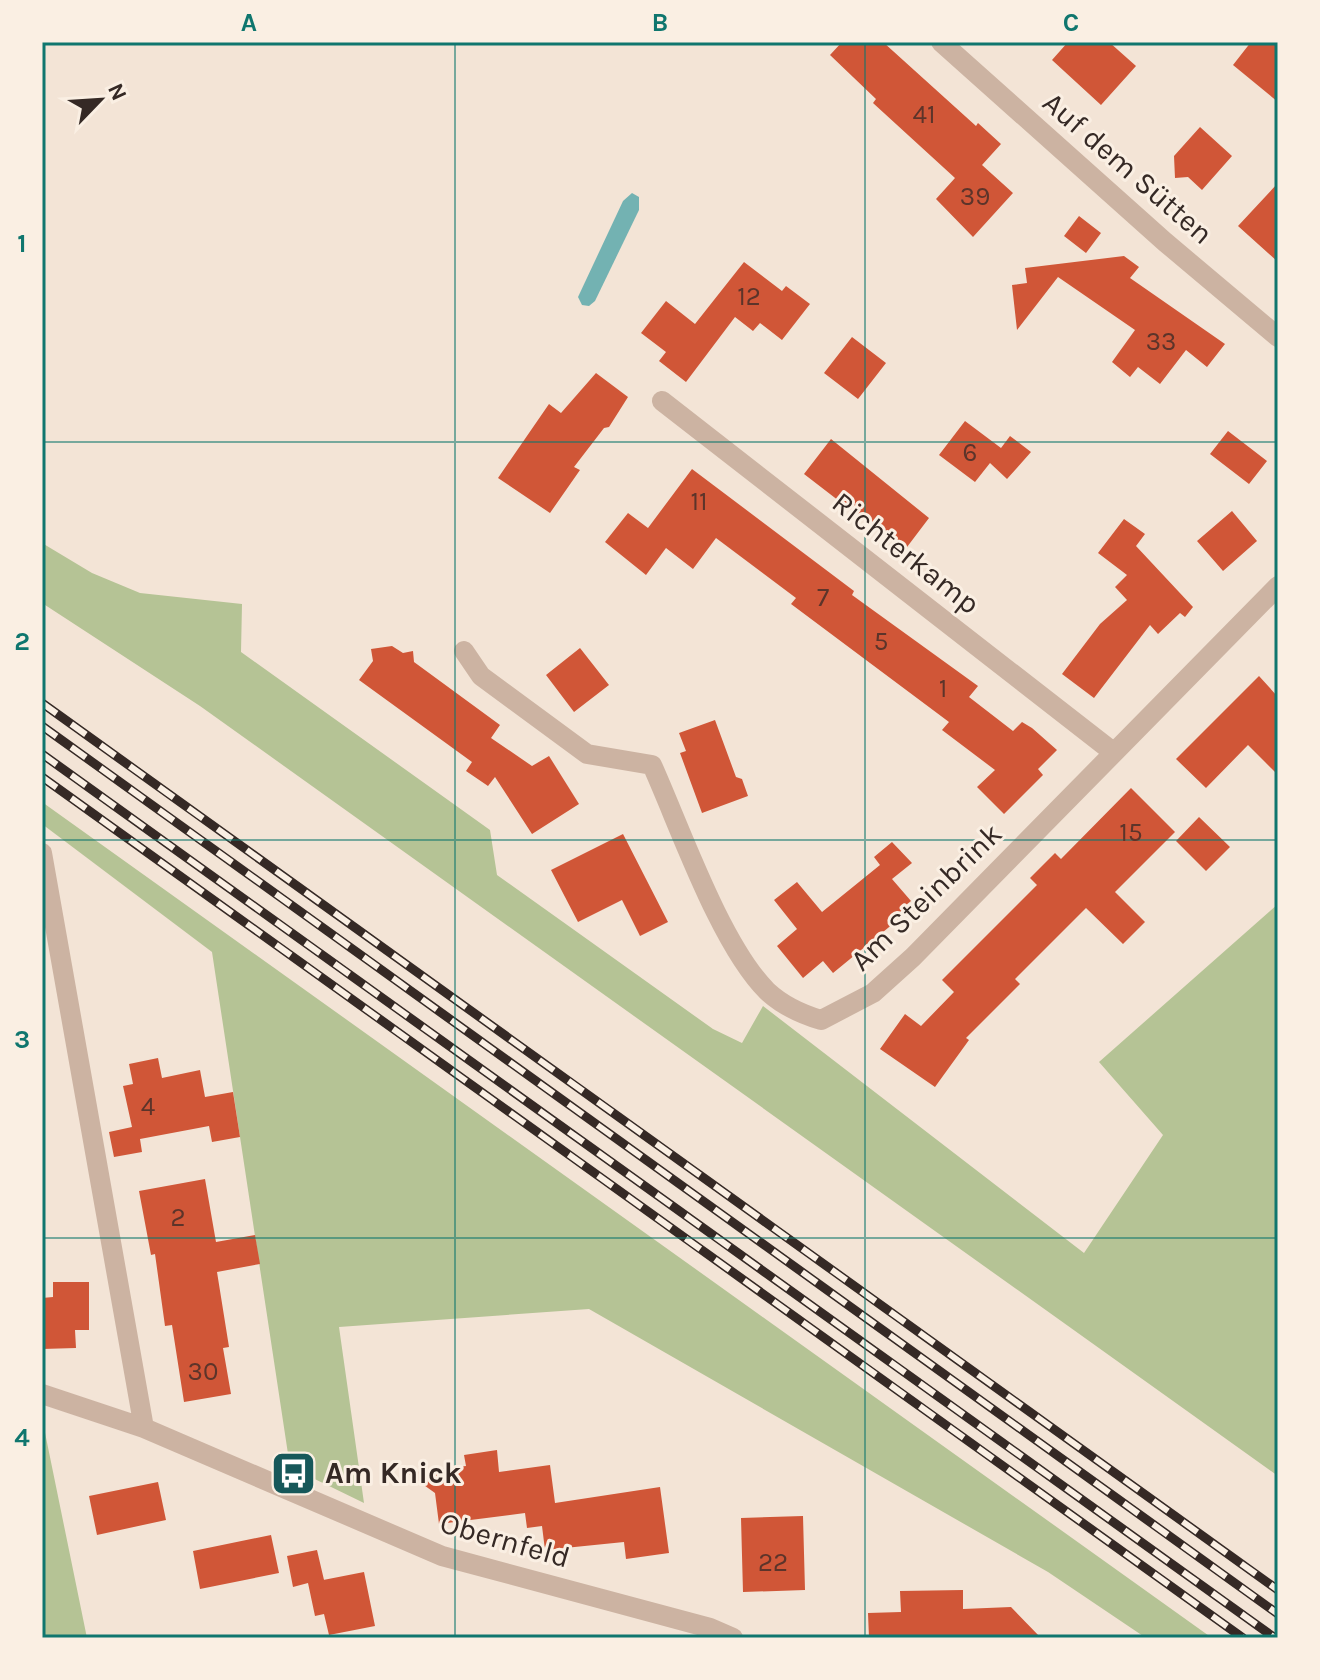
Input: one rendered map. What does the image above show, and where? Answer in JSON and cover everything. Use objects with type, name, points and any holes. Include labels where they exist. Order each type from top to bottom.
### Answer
[{"type":"street","name":"Auf dem Sütten","points":[[941,42],[1165,242],[1278,337]]},
{"type":"street","name":"Richterkamp","points":[[662,401],[1113,752]]},
{"type":"street","name":"Am Steinbrink","points":[[464,651],[481,676],[587,754],[652,765],[732,943],[767,990],[797,1013],[821,1020],[840,1013],[883,984],[1278,586]]},
{"type":"street","points":[[42,853],[144,1428]]},
{"type":"street","name":"Obernfeld","points":[[42,1394],[144,1428],[442,1556],[710,1628],[733,1638]]},
{"type":"green space","points":[[42,543],[92,573],[140,593],[242,604],[241,652],[490,830],[497,875],[713,1029],[742,1043],[763,1006],[1084,1253],[1163,1135],[1099,1062],[1278,904],[1278,1476],[200,706],[42,603]]},
{"type":"green space","points":[[42,802],[1212,1638],[1146,1638],[1048,1572],[589,1309],[339,1327],[364,1503],[290,1467],[212,952],[42,824]]},
{"type":"green space","points":[[42,1418],[87,1638],[42,1638]]},
{"type":"water","points":[[632,193],[639,197],[639,210],[595,301],[589,306],[582,305],[578,297],[623,201]]},
{"type":"building","points":[[842,42],[883,42],[976,126],[978,123],[1001,144],[982,165],[1013,193],[973,237],[936,199],[955,178],[873,103],[876,99],[830,55]]},
{"type":"building","points":[[1068,42],[1109,42],[1136,66],[1101,105],[1052,60]]},
{"type":"building","points":[[1251,42],[1278,42],[1278,102],[1233,65]]},
{"type":"building","points":[[1200,127],[1232,156],[1202,190],[1188,177],[1175,178],[1174,156]]},
{"type":"building","points":[[1278,183],[1278,262],[1238,226]]},
{"type":"building","points":[[1079,216],[1101,233],[1086,253],[1064,236]]},
{"type":"building","points":[[1124,256],[1139,267],[1130,278],[1225,344],[1207,367],[1186,350],[1160,384],[1138,367],[1130,377],[1112,362],[1135,330],[1058,277],[1017,330],[1012,285],[1027,283],[1025,268]]},
{"type":"building","points":[[744,262],[782,291],[786,286],[810,304],[782,340],[760,323],[753,331],[735,317],[686,382],[659,361],[666,352],[641,333],[666,301],[695,324]]},
{"type":"building","points":[[852,337],[886,363],[858,399],[824,373]]},
{"type":"building","points":[[596,373],[628,397],[609,427],[604,428],[574,467],[580,470],[550,513],[498,478],[549,404],[561,413]]},
{"type":"building","points":[[965,421],[1001,448],[1010,436],[1031,452],[1007,479],[990,463],[975,482],[939,455]]},
{"type":"building","points":[[1228,431],[1267,461],[1249,484],[1210,454]]},
{"type":"building","points":[[831,439],[929,518],[904,551],[804,474]]},
{"type":"building","points":[[692,469],[854,591],[852,595],[978,686],[969,697],[1013,731],[1022,722],[1032,728],[1057,750],[1038,769],[1043,775],[1004,814],[977,787],[995,770],[942,730],[949,722],[791,604],[796,598],[716,538],[693,569],[666,548],[646,575],[605,542],[628,513],[648,528]]},
{"type":"building","points":[[1232,511],[1257,541],[1223,571],[1197,541]]},
{"type":"building","points":[[1124,519],[1145,534],[1136,546],[1193,607],[1185,617],[1180,613],[1158,634],[1150,625],[1094,698],[1062,674],[1100,624],[1127,600],[1115,587],[1127,575],[1098,553]]},
{"type":"building","points":[[392,646],[403,653],[413,651],[414,662],[500,725],[491,738],[532,766],[549,756],[579,804],[532,834],[495,777],[488,786],[466,771],[472,762],[359,680],[373,661],[371,649]]},
{"type":"building","points":[[580,648],[609,685],[574,712],[546,675]]},
{"type":"building","points":[[1259,676],[1278,697],[1278,775],[1248,745],[1206,788],[1176,759]]},
{"type":"building","points":[[715,720],[736,777],[742,779],[748,796],[702,813],[680,753],[686,751],[679,733]]},
{"type":"building","points":[[1131,788],[1175,832],[1115,892],[1145,922],[1123,944],[1086,908],[1015,979],[1020,984],[966,1038],[969,1040],[935,1087],[880,1049],[905,1014],[921,1026],[954,992],[942,980],[1037,885],[1030,878],[1055,853],[1061,859]]},
{"type":"building","points":[[1199,817],[1230,847],[1206,871],[1176,841]]},
{"type":"building","points":[[623,834],[668,922],[640,936],[622,900],[578,922],[551,870]]},
{"type":"building","points":[[892,842],[912,863],[892,879],[911,901],[901,909],[905,914],[833,973],[823,961],[803,978],[777,946],[797,929],[774,900],[797,882],[822,912],[880,865],[874,857]]},
{"type":"building","points":[[158,1058],[162,1078],[200,1070],[205,1097],[233,1092],[240,1137],[212,1142],[209,1126],[140,1139],[142,1152],[114,1157],[109,1132],[132,1127],[123,1086],[133,1084],[129,1064]]},
{"type":"building","points":[[205,1179],[216,1242],[255,1235],[260,1264],[217,1272],[229,1347],[223,1348],[231,1394],[184,1402],[172,1325],[165,1326],[155,1254],[151,1255],[139,1191]]},
{"type":"building","points":[[53,1282],[89,1282],[89,1330],[75,1330],[76,1348],[42,1349],[42,1298],[53,1297]]},
{"type":"building","points":[[497,1450],[499,1472],[550,1465],[555,1503],[660,1487],[669,1553],[626,1559],[624,1542],[545,1550],[542,1526],[527,1528],[525,1513],[439,1524],[435,1493],[407,1473],[466,1466],[464,1455]]},
{"type":"building","points":[[158,1482],[166,1520],[97,1535],[89,1496]]},
{"type":"building","points":[[803,1516],[805,1590],[743,1592],[741,1518]]},
{"type":"building","points":[[271,1535],[279,1573],[200,1589],[193,1551]]},
{"type":"building","points":[[317,1550],[324,1580],[364,1572],[375,1626],[329,1635],[324,1614],[315,1616],[308,1583],[293,1587],[287,1556]]},
{"type":"building","points":[[963,1590],[963,1609],[1011,1607],[1041,1638],[869,1638],[868,1613],[901,1612],[900,1591]]},
{"type":"railway","points":[[42,703],[1278,1590]]},
{"type":"railway","points":[[42,726],[1278,1614]]},
{"type":"railway","points":[[42,754],[1275,1638]]},
{"type":"railway","points":[[42,777],[1243,1638]]},
{"type":"place","name":"Am Knick","points":[[294,1473]]}]
